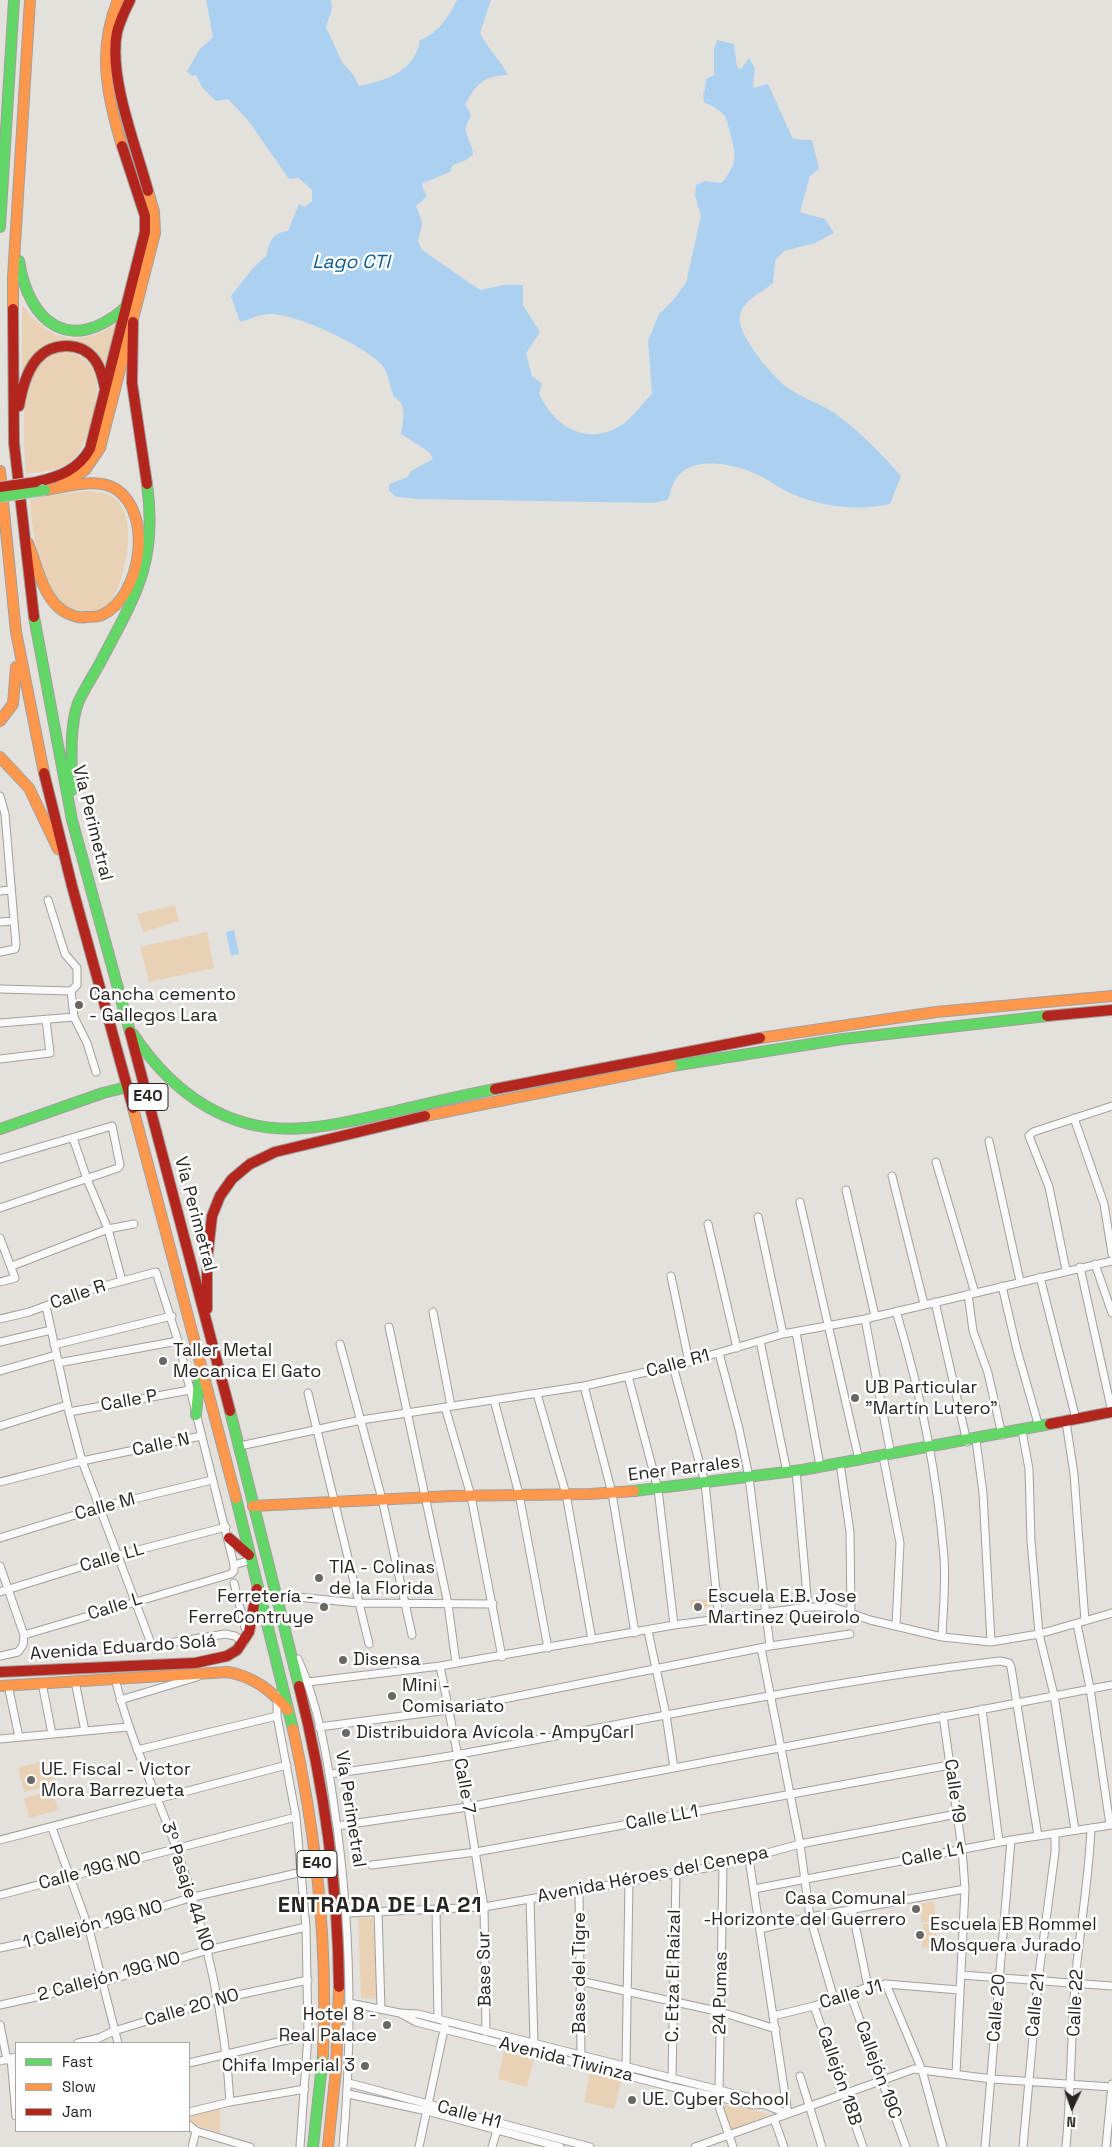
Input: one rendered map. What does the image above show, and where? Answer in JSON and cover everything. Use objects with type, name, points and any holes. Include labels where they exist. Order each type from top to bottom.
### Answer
[{"type":"main road","points":[[0,227],[14,0]]},
{"type":"main road","name":"Vía Perimetral","points":[[30,0],[15,216],[12,315],[14,443],[36,630],[72,820],[240,1446],[319,1776],[328,1831],[337,1917],[339,2011],[328,2147]]},
{"type":"main road","points":[[72,820],[72,743],[76,712],[88,683],[138,591],[145,572],[151,545],[151,523],[132,377],[135,297],[145,253],[144,216],[117,124],[104,66],[105,35],[110,12],[118,0]]},
{"type":"main road","points":[[130,0],[120,16],[116,37],[115,66],[154,212],[155,233],[145,253]]},
{"type":"main road","points":[[117,124],[129,121]]},
{"type":"main road","points":[[0,172],[4,143]]},
{"type":"main road","points":[[15,216],[24,286],[32,304],[46,320],[66,329],[90,329],[106,323],[126,308],[135,297]]},
{"type":"main road","points":[[0,487],[36,482],[69,472],[86,456],[93,439],[126,308]]},
{"type":"main road","points":[[45,490],[76,478],[88,469],[96,457],[133,322]]},
{"type":"main road","points":[[14,443],[18,409],[27,377],[37,359],[48,350],[61,346],[71,346],[88,352],[99,367],[105,389]]},
{"type":"main road","name":"Vía Perimetral","points":[[0,471],[8,572],[16,632],[36,738],[69,873],[201,1364],[282,1680],[310,1814],[323,1922],[324,2013],[321,2091],[314,2147]]},
{"type":"main road","points":[[0,497],[45,490],[103,485],[120,491],[130,503],[138,527],[138,547],[133,576],[121,600],[108,613],[94,618],[80,617],[63,610],[47,591],[23,531]]},
{"type":"main road","points":[[0,721],[8,713],[15,693],[16,632]]},
{"type":"main road","points":[[0,757],[21,777],[28,788],[69,873]]},
{"type":"main road","points":[[124,1013],[142,1049],[168,1078],[194,1099],[238,1121],[270,1128],[319,1128],[538,1079],[704,1047],[938,1013],[1112,996]]},
{"type":"main road","points":[[207,1326],[207,1243],[211,1217],[226,1187],[251,1164],[276,1152],[562,1087],[706,1060],[940,1027],[1112,1010]]},
{"type":"main road","points":[[0,1133],[103,1092],[127,1087]]},
{"type":"main road","points":[[481,1091],[483,1104]]},
{"type":"main road","points":[[0,1129],[14,1126]]},
{"type":"main road","points":[[196,1415],[201,1364]]},
{"type":"main road","name":"Ener Parrales","points":[[253,1506],[424,1497],[612,1493],[658,1489],[749,1478],[931,1448],[1112,1412]]},
{"type":"main road","points":[[229,1538],[237,1548],[250,1557]]},
{"type":"main road","name":"Avenida Eduardo Solá","points":[[0,1672],[212,1662],[227,1657],[244,1643],[249,1633],[257,1586]]},
{"type":"main road","name":"Avenida Eduardo Solá","points":[[4,1685],[212,1672],[245,1674],[263,1684],[288,1710]]},
{"type":"street","points":[[0,796],[16,948],[0,952]]},
{"type":"street","points":[[0,891],[11,890]]},
{"type":"street","points":[[48,900],[65,954],[77,968],[76,984],[71,992],[74,1017],[87,1043],[96,1072]]},
{"type":"street","points":[[0,922],[14,921]]},
{"type":"street","points":[[0,989],[71,992]]},
{"type":"street","points":[[0,1023],[74,1017]]},
{"type":"street","points":[[0,1059],[50,1053],[46,1020]]},
{"type":"street","points":[[1066,1270],[1049,1188],[1030,1136],[1032,1132],[1112,1106]]},
{"type":"street","points":[[1074,1118],[1104,1204],[1112,1254]]},
{"type":"street","points":[[0,1159],[112,1126],[120,1167],[0,1208]]},
{"type":"street","points":[[73,1138],[87,1179],[108,1229],[122,1281]]},
{"type":"street","points":[[989,1141],[1020,1282]]},
{"type":"street","points":[[936,1162],[971,1293],[973,1332],[988,1373],[1002,1435]]},
{"type":"street","points":[[892,1176],[924,1304]]},
{"type":"street","points":[[846,1190],[875,1316]]},
{"type":"street","points":[[800,1202],[830,1325],[859,1460]]},
{"type":"street","points":[[758,1217],[783,1334]]},
{"type":"street","points":[[12,1266],[108,1229],[134,1224]]},
{"type":"street","points":[[708,1224],[737,1348]]},
{"type":"street","points":[[0,1238],[3,1254],[12,1266],[14,1279],[0,1282]]},
{"type":"street","name":"Calle R1","points":[[240,1446],[406,1412],[584,1386],[689,1362],[783,1334],[865,1319],[1066,1270],[1112,1261]]},
{"type":"street","points":[[1095,1264],[1112,1313]]},
{"type":"street","points":[[1080,1267],[1112,1412]]},
{"type":"street","name":"Calle R","points":[[0,1319],[156,1272],[172,1316]]},
{"type":"street","points":[[670,1276],[689,1362]]},
{"type":"street","points":[[1040,1277],[1071,1420],[1085,1621]]},
{"type":"street","points":[[1002,1286],[1016,1350],[1039,1427]]},
{"type":"street","points":[[935,1302],[983,1494],[991,1642]]},
{"type":"street","points":[[46,1306],[68,1409],[82,1461],[152,1646]]},
{"type":"street","points":[[896,1311],[917,1378],[931,1448],[944,1558],[942,1637]]},
{"type":"street","points":[[433,1312],[448,1406],[471,1496],[502,1657]]},
{"type":"street","points":[[54,1345],[172,1316],[201,1436]]},
{"type":"street","points":[[865,1319],[900,1544],[896,1626]]},
{"type":"street","points":[[389,1327],[448,1604],[456,1664]]},
{"type":"street","points":[[0,1342],[51,1330]]},
{"type":"street","points":[[796,1332],[820,1466]]},
{"type":"street","points":[[0,1371],[57,1359],[178,1341]]},
{"type":"street","points":[[760,1341],[791,1471],[808,1606]]},
{"type":"street","points":[[340,1344],[382,1499],[412,1635]]},
{"type":"street","points":[[719,1353],[739,1428],[749,1478],[770,1646]]},
{"type":"street","points":[[673,1366],[705,1483],[719,1619]]},
{"type":"street","points":[[628,1376],[658,1489],[674,1625]]},
{"type":"street","points":[[584,1386],[612,1493],[635,1633]]},
{"type":"street","name":"Calle P","points":[[0,1426],[68,1409],[190,1390]]},
{"type":"street","points":[[308,1392],[369,1644]]},
{"type":"street","points":[[537,1394],[566,1494],[592,1640]]},
{"type":"street","points":[[494,1400],[519,1494],[548,1648]]},
{"type":"street","points":[[1022,1431],[1029,1469],[1031,1541],[1039,1634],[1054,1695],[1075,1830]]},
{"type":"street","name":"Calle N","points":[[0,1482],[82,1461],[201,1436],[234,1556],[234,1565]]},
{"type":"street","points":[[840,1463],[850,1532],[851,1613]]},
{"type":"street","name":"Calle M","points":[[0,1538],[100,1507],[212,1480]]},
{"type":"street","name":"Calle LL","points":[[4,1591],[119,1555],[226,1527]]},
{"type":"street","name":"Calle L","points":[[24,1635],[231,1574],[234,1572],[234,1565],[250,1557]]},
{"type":"street","points":[[0,1566],[4,1591],[24,1635],[23,1645],[18,1652],[0,1656]]},
{"type":"street","points":[[234,1583],[244,1628],[249,1633]]},
{"type":"street","points":[[276,1596],[359,1603],[493,1604]]},
{"type":"street","points":[[308,1682],[456,1664],[674,1625],[766,1614],[808,1606],[833,1607],[896,1626],[942,1637],[991,1642],[1039,1634],[1112,1613]]},
{"type":"street","points":[[1077,1624],[1090,1688],[1111,1825]]},
{"type":"street","points":[[648,1631],[666,1715],[674,1768]]},
{"type":"street","name":"Vía Perimetral","points":[[286,1633],[308,1682],[320,1727],[330,1774],[347,1913],[349,2083],[343,2147]]},
{"type":"street","points":[[120,1651],[225,1634],[236,1636],[244,1643]]},
{"type":"street","points":[[320,1727],[448,1710],[770,1646],[850,1634]]},
{"type":"street","points":[[761,1648],[800,1844],[810,1917],[834,1999]]},
{"type":"street","points":[[330,1774],[458,1755],[771,1695],[931,1668],[1000,1661],[1009,1663],[1038,1836]]},
{"type":"street","name":"Calle 7","points":[[440,1666],[468,1807],[484,1907]]},
{"type":"street","points":[[120,1700],[212,1672]]},
{"type":"street","name":"3º Pasaje 44 NO","points":[[115,1678],[128,1727],[176,1848],[193,1897],[208,1950],[219,1998],[227,2052],[230,2102]]},
{"type":"street","points":[[282,1680],[276,1696],[277,1716],[296,1817],[306,1927],[308,2035],[300,2147]]},
{"type":"street","points":[[75,1681],[85,1731]]},
{"type":"street","points":[[42,1683],[52,1734]]},
{"type":"street","points":[[4,1685],[19,1737]]},
{"type":"street","points":[[337,1826],[468,1807],[1112,1685]]},
{"type":"street","points":[[982,1709],[999,1842]]},
{"type":"street","points":[[137,1750],[277,1716]]},
{"type":"street","name":"Calle 19","points":[[943,1716],[962,1849],[965,1889],[956,2074]]},
{"type":"street","points":[[0,1739],[128,1727]]},
{"type":"street","points":[[0,1840],[52,1828],[287,1764]]},
{"type":"street","name":"Calle LL1","points":[[372,1865],[476,1852],[950,1765]]},
{"type":"street","name":"Avenida Héroes del Cenepa","points":[[347,1913],[484,1907],[723,1865],[800,1844],[957,1814]]},
{"type":"street","name":"Calle 19G NO","points":[[0,1895],[296,1817]]},
{"type":"street","name":"Calle L1","points":[[754,1889],[999,1842],[1111,1825]]},
{"type":"street","points":[[52,1828],[89,1929],[118,2042]]},
{"type":"street","name":"Calle 22","points":[[1066,2147],[1072,2085],[1075,1984],[1089,1864],[1091,1828]]},
{"type":"street","name":"Calle 21","points":[[1023,2147],[1038,1981],[1055,1852],[1055,1833]]},
{"type":"street","name":"Calle 20","points":[[985,2147],[1011,1840]]},
{"type":"street","points":[[749,1858],[788,2114]]},
{"type":"street","name":"24 Pumas","points":[[717,2094],[721,2012],[723,1865]]},
{"type":"street","name":"1 Callejón 19G NO","points":[[0,1948],[89,1929],[193,1897],[302,1872]]},
{"type":"street","name":"C. Etza El Raizal","points":[[672,2079],[676,1873]]},
{"type":"street","points":[[626,2067],[629,1881]]},
{"type":"street","points":[[760,1929],[810,1917],[965,1889]]},
{"type":"street","name":"Base del Tigre","points":[[579,1890],[581,2056]]},
{"type":"street","points":[[530,1899],[534,2043]]},
{"type":"street","name":"Base Sur","points":[[484,1907],[486,2032]]},
{"type":"street","points":[[436,1909],[438,2019]]},
{"type":"street","points":[[852,1909],[868,1987]]},
{"type":"street","points":[[378,1911],[381,2009]]},
{"type":"street","name":"2 Callejón 19G NO","points":[[0,2005],[103,1982],[208,1950],[306,1927]]},
{"type":"street","points":[[961,1975],[1112,1986]]},
{"type":"street","name":"Calle 20 NO","points":[[101,2041],[114,2030],[219,1998],[308,1980]]},
{"type":"street","points":[[580,1981],[721,2012],[776,2029]]},
{"type":"street","points":[[886,1984],[922,2070],[943,2147]]},
{"type":"street","name":"Calle J1","points":[[773,2016],[814,2006],[868,1987],[886,1984],[959,1990]]},
{"type":"street","name":"Callejón 19C","points":[[850,1994],[906,2147]]},
{"type":"street","name":"Avenida Tiwinza","points":[[349,2003],[400,2013],[418,2014],[672,2079],[717,2094]]},
{"type":"street","name":"Callejón 18B","points":[[814,2006],[863,2147]]},
{"type":"street","name":"Avenida Tiwinza","points":[[400,2013],[416,2022],[444,2029],[717,2094],[755,2099],[788,2114]]},
{"type":"street","points":[[419,2147],[446,2021]]},
{"type":"street","points":[[0,2025],[9,2059],[15,2108]]},
{"type":"street","points":[[190,2063],[227,2052],[308,2035]]},
{"type":"street","points":[[695,2147],[914,2069],[992,2079],[1112,2086],[1106,2147]]},
{"type":"street","points":[[800,2076],[822,2147]]},
{"type":"street","name":"Calle H1","points":[[349,2083],[496,2130],[560,2147]]},
{"type":"street","points":[[190,2112],[230,2102],[305,2089]]},
{"type":"street","name":"Calle H1","points":[[348,2094],[427,2108],[590,2147]]},
{"type":"street","points":[[717,2094],[733,2147]]},
{"type":"street","points":[[774,2119],[784,2147]]},
{"type":"street","points":[[190,2126],[196,2131],[250,2147]]},
{"type":"street","points":[[492,2147],[496,2130]]},
{"type":"street","points":[[192,2147],[196,2131]]},
{"type":"shaded area","points":[[22,305],[43,327],[65,337],[90,336],[117,323],[107,374],[100,362],[61,344],[22,381]]},
{"type":"shaded area","points":[[64,350],[87,361],[93,369],[96,379],[96,401],[86,439],[76,455],[63,466],[26,474],[24,421],[29,384],[37,369],[48,357]]},
{"type":"shaded area","points":[[87,491],[106,494],[117,500],[124,510],[127,523],[127,553],[124,568],[113,598],[101,614],[81,613],[70,610],[60,603],[52,592],[40,561],[31,512],[30,500],[45,496]]},
{"type":"shaded area","points":[[175,905],[179,921],[143,932],[137,914]]},
{"type":"shaded area","points":[[207,932],[214,968],[149,982],[140,947]]},
{"type":"shaded area","points":[[710,1599],[710,1607],[691,1608],[690,1600]]},
{"type":"shaded area","points":[[51,1760],[57,1784],[24,1792],[18,1767],[34,1764],[35,1766],[35,1763]]},
{"type":"shaded area","points":[[52,1790],[58,1810],[29,1818],[24,1798]]},
{"type":"shaded area","points":[[934,1901],[936,1922],[921,1922],[921,1904]]},
{"type":"shaded area","points":[[358,1918],[373,1918],[377,1999],[361,1998]]},
{"type":"shaded area","points":[[923,1924],[936,1924],[936,1948],[922,1948]]},
{"type":"shaded area","points":[[504,2051],[534,2059],[527,2087],[498,2079]]},
{"type":"shaded area","points":[[590,2073],[621,2081],[614,2109],[584,2102]]},
{"type":"shaded area","points":[[722,2104],[771,2114],[731,2130]]},
{"type":"shaded area","points":[[220,2109],[220,2133],[190,2123],[190,2115]]},
{"type":"water","name":"Lago CTI","points":[[206,0],[331,0],[332,9],[326,27],[342,62],[354,76],[359,86],[389,77],[406,66],[413,59],[420,40],[438,29],[457,0],[491,0],[480,33],[508,75],[486,79],[472,92],[465,105],[470,113],[466,131],[473,155],[453,165],[450,172],[423,183],[422,186],[427,196],[416,206],[422,225],[418,241],[422,250],[480,290],[503,285],[523,285],[523,305],[540,332],[526,353],[532,376],[542,384],[539,393],[553,415],[562,423],[583,433],[595,434],[607,432],[620,426],[652,394],[648,341],[659,314],[686,283],[701,216],[695,196],[696,185],[705,181],[722,183],[733,166],[733,144],[726,118],[717,109],[704,102],[703,94],[706,79],[714,75],[714,49],[717,40],[734,44],[737,67],[741,69],[749,58],[755,69],[753,88],[768,84],[793,139],[812,140],[819,169],[810,176],[800,212],[825,219],[834,233],[815,243],[784,251],[775,261],[773,283],[750,300],[742,309],[740,322],[743,332],[755,353],[785,386],[835,413],[857,431],[901,476],[890,504],[840,507],[815,502],[788,492],[749,471],[738,467],[713,463],[690,467],[681,473],[674,482],[668,500],[653,503],[396,497],[389,490],[389,484],[408,477],[411,471],[433,459],[429,452],[401,434],[403,409],[394,397],[382,365],[373,357],[345,340],[296,319],[270,314],[240,322],[231,296],[253,268],[267,255],[273,238],[279,233],[288,231],[299,204],[305,207],[312,201],[312,190],[299,178],[289,179],[247,119],[228,99],[216,101],[202,87],[196,75],[192,76],[187,71],[200,49],[213,37]]},
{"type":"water","points":[[234,930],[239,954],[231,956],[226,932]]},
{"type":"traffic: fast","points":[[0,227],[14,0]]},
{"type":"traffic: fast","points":[[19,261],[24,283],[32,302],[43,316],[56,326],[70,330],[87,329],[105,322],[125,308]]},
{"type":"traffic: fast","points":[[72,790],[72,735],[78,703],[124,618],[141,578],[146,558],[150,512],[147,484]]},
{"type":"traffic: fast","points":[[0,497],[45,490]]},
{"type":"traffic: fast","points":[[34,617],[72,820],[130,1032]]},
{"type":"traffic: fast","points":[[672,1066],[843,1039],[1047,1016]]},
{"type":"traffic: fast","points":[[133,1034],[166,1075],[185,1092],[206,1106],[228,1117],[253,1125],[278,1128],[306,1128],[328,1125],[495,1089]]},
{"type":"traffic: fast","points":[[0,1129],[103,1093],[127,1087]]},
{"type":"traffic: fast","points":[[196,1415],[200,1371]]},
{"type":"traffic: fast","points":[[230,1411],[299,1686]]},
{"type":"traffic: fast","points":[[634,1491],[802,1470],[1050,1424]]},
{"type":"traffic: fast","points":[[236,1498],[293,1729]]},
{"type":"traffic: fast","points":[[313,2147],[323,2055]]},
{"type":"traffic: slow","points":[[13,309],[13,277],[30,0]]},
{"type":"traffic: slow","points":[[118,0],[108,37],[106,73],[112,109],[122,146]]},
{"type":"traffic: slow","points":[[62,484],[85,470],[100,448],[155,233],[154,212],[148,191]]},
{"type":"traffic: slow","points":[[0,471],[16,632],[44,773]]},
{"type":"traffic: slow","points":[[28,543],[46,591],[56,605],[70,615],[83,617],[102,615],[115,605],[126,591],[134,574],[138,555],[139,535],[135,517],[128,501],[116,489],[108,485],[91,483],[45,490]]},
{"type":"traffic: slow","points":[[0,721],[13,704],[16,667]]},
{"type":"traffic: slow","points":[[0,757],[29,788],[58,849]]},
{"type":"traffic: slow","points":[[760,1038],[936,1012],[1112,996]]},
{"type":"traffic: slow","points":[[425,1116],[672,1066]]},
{"type":"traffic: slow","points":[[133,1108],[236,1498]]},
{"type":"traffic: slow","points":[[253,1506],[452,1496],[590,1494],[634,1491]]},
{"type":"traffic: slow","points":[[0,1686],[228,1672],[246,1677],[261,1685],[288,1710]]},
{"type":"traffic: slow","points":[[293,1729],[309,1810],[319,1891],[324,1972],[323,2055]]},
{"type":"traffic: slow","points":[[328,2147],[336,2069],[339,1987]]},
{"type":"traffic: jam","points":[[130,0],[117,32],[115,50],[116,70],[125,111],[148,191]]},
{"type":"traffic: jam","points":[[36,482],[67,472],[80,462],[90,449],[145,232],[145,216],[122,146]]},
{"type":"traffic: jam","points":[[13,309],[14,443],[34,617]]},
{"type":"traffic: jam","points":[[133,322],[132,383],[147,484]]},
{"type":"traffic: jam","points":[[19,406],[25,381],[33,364],[43,353],[58,347],[74,347],[82,349],[89,354],[99,366],[105,389]]},
{"type":"traffic: jam","points":[[0,487],[36,482]]},
{"type":"traffic: jam","points":[[44,773],[72,886],[133,1108]]},
{"type":"traffic: jam","points":[[1047,1016],[1112,1010]]},
{"type":"traffic: jam","points":[[130,1032],[230,1411]]},
{"type":"traffic: jam","points":[[495,1089],[760,1038]]},
{"type":"traffic: jam","points":[[207,1309],[207,1260],[212,1216],[220,1196],[232,1179],[250,1164],[275,1152],[425,1116]]},
{"type":"traffic: jam","points":[[1050,1424],[1112,1412]]},
{"type":"traffic: jam","points":[[229,1538],[249,1555]]},
{"type":"traffic: jam","points":[[0,1672],[195,1663],[227,1656],[237,1650],[249,1632],[257,1589]]},
{"type":"traffic: jam","points":[[299,1686],[316,1760],[328,1835],[336,1911],[339,1987]]},
{"type":"place","name":"Cancha cemento - Gallegos Lara","points":[[79,1005]]},
{"type":"place","name":"Taller Metal Mecanica El Gato","points":[[163,1361]]},
{"type":"place","name":"UB Particular \"Martín Lutero\"","points":[[855,1398]]},
{"type":"place","name":"TIA - Colinas de la Florida","points":[[319,1578]]},
{"type":"place","name":"Ferretería - FerreContruye","points":[[324,1607]]},
{"type":"place","name":"Escuela E.B. Jose Martinez Queirolo","points":[[698,1607]]},
{"type":"place","name":"Disensa","points":[[343,1660]]},
{"type":"place","name":"Mini - Comisariato","points":[[392,1696]]},
{"type":"place","name":"Distribuidora Avícola - AmpyCarl","points":[[346,1733]]},
{"type":"place","name":"UE. Fiscal - Victor Mora Barrezueta","points":[[31,1780]]},
{"type":"place","name":"Casa Comunal -Horizonte del Guerrero","points":[[916,1909]]},
{"type":"place","name":"Escuela EB Rommel Mosquera Jurado","points":[[920,1935]]},
{"type":"place","name":"Hotel 8 - Real Palace","points":[[387,2025]]},
{"type":"place","name":"Chifa Imperial 3","points":[[365,2066]]},
{"type":"place","name":"UE. Cyber School","points":[[632,2100]]},
{"type":"district","name":"ENTRADA DE LA 21","points":[[380,1906]]}]
